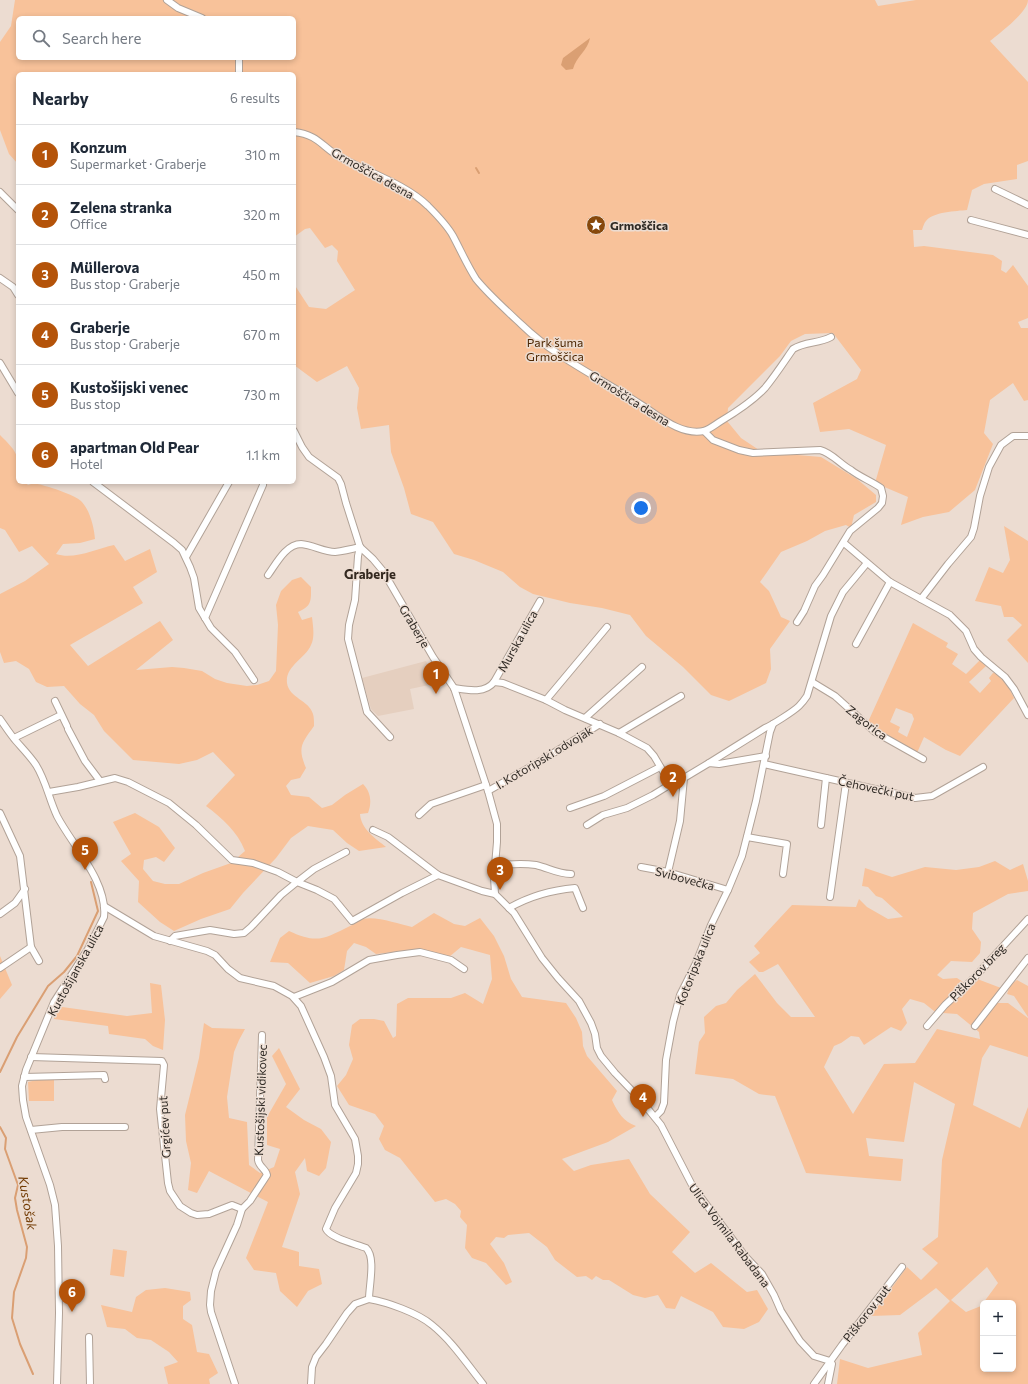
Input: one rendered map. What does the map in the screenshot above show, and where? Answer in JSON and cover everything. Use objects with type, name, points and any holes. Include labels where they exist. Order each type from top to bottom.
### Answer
[{"type":"street","points":[[167,0],[178,8],[197,16]]},
{"type":"street","points":[[239,60],[239,72]]},
{"type":"street","name":"Grmoščica desna","points":[[296,132],[305,133],[314,137],[330,151],[343,159],[374,173],[415,195],[444,223],[454,238],[464,260],[478,280],[511,315],[547,347],[668,422],[689,430],[704,431]]},
{"type":"street","points":[[995,189],[1028,206]]},
{"type":"street","points":[[0,192],[16,208]]},
{"type":"street","points":[[971,220],[1028,235]]},
{"type":"street","points":[[0,278],[12,287],[16,292]]},
{"type":"street","points":[[797,622],[804,611],[815,586],[844,543],[850,531],[882,502],[883,496],[881,488],[851,471],[826,452],[820,450],[747,452],[713,440],[704,431],[728,417],[764,389],[793,349],[799,345],[822,341],[831,336]]},
{"type":"street","points":[[0,363],[16,390]]},
{"type":"street","points":[[296,435],[309,457],[338,478],[342,484],[346,503],[360,548],[358,556],[355,600],[349,625],[348,640],[367,712],[390,737]]},
{"type":"street","points":[[921,599],[971,537],[980,496],[989,467],[1001,445],[1013,436],[1028,436]]},
{"type":"street","points":[[96,484],[182,550],[194,578],[199,608],[211,628],[235,652],[254,680]]},
{"type":"street","points":[[186,557],[228,484]]},
{"type":"street","points":[[205,618],[263,485]]},
{"type":"street","points":[[844,543],[890,582],[950,615],[966,631],[974,648],[981,657],[1005,677],[1014,689],[1028,715]]},
{"type":"street","points":[[268,575],[278,560],[290,547],[301,544],[335,552],[360,548]]},
{"type":"street","name":"Graberje","points":[[360,548],[373,559],[382,571],[433,657],[454,688],[487,788],[497,824],[495,894]]},
{"type":"street","points":[[454,688],[472,690],[484,689],[492,685],[494,682],[503,683],[546,700],[619,733],[647,748],[667,778],[671,781],[677,781],[773,724],[799,706],[807,696],[812,682],[831,616],[844,592],[867,563]]},
{"type":"street","points":[[856,644],[890,582]]},
{"type":"street","name":"Murska ulica","points":[[494,682],[540,601]]},
{"type":"street","points":[[546,700],[607,626]]},
{"type":"street","points":[[585,718],[642,667]]},
{"type":"street","name":"Zagorica","points":[[812,682],[835,696],[875,732],[923,759]]},
{"type":"street","points":[[619,733],[681,696]]},
{"type":"street","points":[[56,701],[61,715],[85,761],[100,781]]},
{"type":"street","points":[[14,738],[61,715]]},
{"type":"street","name":"Kustošijanska ulica","points":[[0,718],[40,772],[49,792],[52,805],[92,873],[102,896],[104,906],[104,917],[88,949],[54,1002],[31,1057],[22,1086],[22,1100],[26,1118],[50,1184],[55,1205],[58,1246],[59,1383]]},
{"type":"street","name":"I. Kotoripski odvojak","points":[[419,815],[431,804],[487,788],[539,762],[600,724]]},
{"type":"street","name":"Kotoripska ulica","points":[[655,1117],[661,1111],[664,1103],[666,1060],[680,995],[742,856],[773,724]]},
{"type":"street","points":[[709,763],[719,764],[766,756]]},
{"type":"street","name":"Čehovečki put","points":[[764,764],[915,798],[932,796],[983,767]]},
{"type":"street","points":[[570,808],[604,796],[660,767]]},
{"type":"street","points":[[49,792],[116,778],[128,782],[169,803],[196,825],[232,860],[253,863],[278,872],[296,882],[317,890],[334,900],[352,921],[438,875]]},
{"type":"street","points":[[668,872],[680,821],[684,778]]},
{"type":"street","points":[[821,825],[826,778]]},
{"type":"street","points":[[587,825],[603,815],[627,808],[653,796],[666,787],[671,781]]},
{"type":"street","points":[[830,897],[846,782]]},
{"type":"street","points":[[0,813],[20,856],[31,947],[39,961]]},
{"type":"street","points":[[373,830],[388,837],[438,875],[482,891],[495,894],[510,908],[542,958],[583,1008],[594,1031],[597,1048],[605,1062],[655,1117]]},
{"type":"street","points":[[747,837],[786,844],[783,874]]},
{"type":"street","points":[[170,941],[175,936],[210,930],[234,934],[244,933],[281,895],[296,882],[314,869],[346,852]]},
{"type":"street","points":[[495,866],[527,864],[560,873],[571,874]]},
{"type":"street","name":"Svibovečka","points":[[641,867],[668,872],[728,890]]},
{"type":"street","points":[[510,908],[526,899],[544,893],[576,888],[583,908]]},
{"type":"street","points":[[0,914],[15,903],[25,889]]},
{"type":"street","points":[[104,906],[146,932],[215,955],[228,969],[240,978],[274,986],[294,997],[301,1006],[331,1076],[335,1106],[357,1144],[358,1164],[356,1173],[335,1208],[326,1229],[332,1236],[366,1248],[369,1251],[371,1264],[369,1299]]},
{"type":"street","name":"Piškorov breg","points":[[927,1026],[945,1005],[973,979],[1028,919]]},
{"type":"street","points":[[0,968],[31,947]]},
{"type":"street","points":[[294,997],[332,982],[369,960],[397,955],[420,952],[452,960],[464,969]]},
{"type":"street","points":[[975,1026],[1028,958]]},
{"type":"street","name":"Kustošijski vidikovec","points":[[235,1384],[211,1312],[210,1300],[213,1280],[237,1225],[242,1209],[250,1201],[267,1175],[260,1166],[258,1160],[262,1035]]},
{"type":"street","name":"Grgićev put","points":[[31,1057],[162,1061],[164,1065],[160,1109],[168,1183],[172,1196],[180,1206],[197,1215],[209,1214],[232,1205],[242,1209]]},
{"type":"street","points":[[24,1078],[104,1075],[105,1079]]},
{"type":"street","name":"Ulica Vojmila Rabadana","points":[[655,1117],[693,1187],[745,1256],[762,1274],[781,1311],[800,1341],[814,1356],[830,1361]]},
{"type":"street","points":[[31,1130],[62,1127],[125,1126]]},
{"type":"street","name":"Piškorov put","points":[[814,1384],[902,1267]]},
{"type":"street","points":[[311,1384],[312,1367],[316,1357],[347,1313],[356,1304],[369,1299],[390,1304],[427,1322],[439,1331],[482,1384]]},
{"type":"street","points":[[89,1337],[90,1384]]},
{"type":"street","points":[[828,1384],[832,1364],[830,1361]]},
{"type":"shaded area","points":[[590,38],[587,46],[573,69],[566,70],[561,65],[563,58]]},
{"type":"shaded area","points":[[426,661],[432,674],[427,676],[429,685],[410,689],[414,709],[378,716],[371,709],[362,678]]},
{"type":"green space","name":"Park šuma Grmoščica","points":[[15,0],[875,0],[878,6],[916,0],[1028,0],[1027,5],[1019,16],[990,41],[1028,82],[1028,161],[1017,165],[1017,179],[984,184],[972,190],[967,210],[939,214],[929,218],[925,222],[922,230],[913,230],[914,247],[924,246],[993,255],[1002,261],[1001,270],[1006,273],[1013,265],[1028,286],[1028,318],[1018,322],[1021,328],[1028,328],[1028,400],[1024,401],[1013,383],[990,400],[984,433],[993,444],[975,490],[949,512],[923,517],[901,525],[908,497],[875,483],[886,445],[849,429],[820,432],[813,403],[857,379],[861,370],[833,333],[805,334],[791,341],[780,356],[728,408],[727,421],[741,438],[762,452],[821,457],[857,479],[876,495],[876,502],[854,515],[851,528],[846,525],[825,531],[807,541],[781,552],[760,582],[769,591],[781,617],[790,621],[770,649],[771,669],[766,683],[729,701],[711,695],[683,667],[646,636],[630,615],[533,594],[520,587],[503,572],[474,560],[454,554],[433,522],[411,514],[404,488],[391,452],[389,425],[361,429],[357,408],[359,388],[347,366],[317,382],[296,366],[296,287],[309,307],[326,309],[355,290],[337,261],[338,251],[332,245],[325,248],[310,228],[305,229],[296,236],[296,72],[16,72],[16,162],[9,154],[0,130],[0,42],[11,26]]},
{"type":"green space","points":[[0,435],[11,447],[16,456],[16,484],[41,485],[70,495],[81,501],[89,514],[93,524],[95,539],[80,543],[63,544],[56,554],[63,556],[78,555],[114,545],[125,561],[150,549],[157,572],[133,587],[143,603],[70,645],[88,666],[160,621],[173,640],[136,670],[172,667],[184,668],[202,671],[215,679],[227,683],[247,686],[257,685],[269,681],[276,671],[278,625],[276,605],[281,591],[292,580],[301,577],[311,587],[311,596],[310,602],[306,608],[298,612],[302,620],[312,617],[313,639],[308,650],[289,672],[287,683],[291,692],[311,709],[314,726],[306,737],[301,750],[306,768],[300,778],[291,780],[286,786],[291,795],[309,797],[322,808],[332,805],[363,784],[368,790],[370,805],[368,813],[360,814],[361,819],[369,833],[386,847],[359,851],[347,843],[333,830],[308,826],[291,838],[276,858],[230,909],[201,919],[174,931],[160,922],[138,902],[139,881],[121,861],[131,854],[113,822],[135,813],[159,827],[175,848],[164,862],[156,857],[144,860],[143,869],[153,881],[165,884],[179,884],[203,873],[231,863],[245,851],[234,831],[206,806],[235,775],[213,752],[197,760],[179,764],[133,760],[104,731],[94,715],[80,704],[64,686],[47,687],[36,682],[29,669],[16,661],[4,663],[0,652],[0,594],[25,581],[49,564],[32,546],[19,552],[5,530],[0,528]]},
{"type":"green space","points":[[1004,526],[1028,541],[1028,663],[1007,640],[1022,625],[1013,617],[1004,617],[1001,606],[975,601],[989,567],[1003,573],[1010,560]]},
{"type":"green space","points":[[913,623],[948,643],[946,647],[958,654],[952,664],[966,674],[980,660],[986,666],[969,682],[980,693],[991,681],[989,678],[993,673],[995,673],[1007,684],[1014,698],[960,756],[946,750],[924,737],[917,753],[874,729],[868,722]],"holes":[[[896,708],[912,714],[914,719],[907,737],[898,732],[900,727],[890,722]]]},
{"type":"green space","points":[[995,861],[1010,870],[1023,864],[1028,881],[1028,891],[1008,894],[973,913],[972,929],[981,942],[980,953],[972,962],[951,961],[937,975],[943,979],[957,978],[966,984],[972,977],[1001,988],[997,1003],[1008,1003],[1028,1018],[1028,1057],[990,1045],[982,1058],[973,1105],[1020,1128],[1028,1107],[1028,1384],[837,1384],[840,1359],[868,1368],[922,1355],[918,1333],[950,1301],[936,1288],[900,1315],[871,1316],[907,1267],[921,1280],[938,1263],[922,1249],[938,1237],[942,1160],[955,1104],[914,1082],[904,1142],[866,1138],[869,1156],[903,1159],[901,1181],[806,1173],[775,1096],[759,1094],[733,1079],[695,1074],[699,1042],[705,1033],[704,1017],[716,1006],[726,1003],[737,990],[755,974],[777,1003],[791,1017],[815,1017],[778,964],[763,972],[759,972],[749,962],[760,953],[754,946],[792,905],[856,907],[859,899],[867,907],[888,919],[903,917],[882,898],[876,896],[868,887],[862,886],[865,868],[892,877],[925,867],[956,870],[979,867]],"holes":[[[910,999],[924,1003],[934,1011],[957,1014],[979,1032],[980,1039],[937,1029],[915,1063],[884,1064],[853,1114],[824,1067],[834,1046],[851,1036],[859,1037],[864,1045],[891,1027],[901,1031],[907,1023],[902,1009]]]},
{"type":"green space","points":[[434,913],[454,924],[465,926],[480,918],[494,936],[504,956],[511,979],[522,997],[566,1003],[576,1018],[582,1032],[583,1046],[587,1056],[617,1091],[612,1100],[616,1109],[624,1119],[636,1126],[608,1142],[562,1159],[574,1171],[591,1165],[629,1159],[650,1194],[690,1232],[672,1252],[695,1273],[711,1263],[747,1292],[757,1290],[768,1309],[759,1322],[744,1329],[723,1327],[713,1312],[681,1296],[675,1309],[666,1308],[658,1295],[645,1298],[633,1295],[609,1280],[603,1280],[596,1276],[592,1280],[586,1276],[577,1277],[555,1260],[547,1247],[529,1233],[508,1235],[504,1238],[496,1237],[490,1244],[504,1263],[512,1282],[506,1285],[486,1263],[472,1258],[465,1248],[467,1225],[460,1217],[461,1211],[455,1204],[446,1199],[435,1202],[400,1158],[385,1150],[379,1139],[384,1126],[375,1114],[349,1105],[337,1086],[346,1075],[353,1059],[349,1045],[352,1025],[360,1019],[384,1021],[393,1038],[396,1036],[397,1004],[408,998],[451,998],[465,993],[483,1004],[492,979],[490,955],[461,947],[449,957],[420,949],[376,954],[366,947],[354,943],[347,951],[344,970],[334,976],[310,983],[288,963],[270,962],[280,938],[289,931],[307,938],[314,939],[327,937],[361,920],[369,918],[381,919],[412,927]]},
{"type":"green space","points":[[0,956],[12,985],[0,999]]},
{"type":"green space","points":[[1017,980],[1028,986],[1028,1017],[1014,996],[1007,994],[1010,985]]},
{"type":"green space","points":[[150,983],[161,985],[165,1020],[163,1050],[153,1046],[145,1039],[109,1034],[108,1026],[54,1019],[55,1006],[127,1016],[152,1013]]},
{"type":"green space","points":[[204,1023],[212,1028],[245,1029],[234,1052],[227,1097],[229,1118],[247,1122],[249,1165],[260,1173],[274,1167],[280,1149],[267,1145],[267,1117],[286,1084],[272,1056],[279,1048],[300,1089],[286,1107],[304,1120],[321,1129],[331,1142],[326,1168],[319,1176],[307,1171],[305,1158],[295,1172],[300,1194],[282,1247],[299,1252],[299,1266],[319,1269],[322,1284],[308,1291],[297,1307],[280,1291],[276,1273],[254,1270],[246,1258],[268,1202],[209,1171],[197,1193],[188,1190],[191,1163],[186,1141],[185,1115],[199,1058]]},
{"type":"green space","points":[[41,1079],[54,1079],[54,1101],[29,1101],[28,1082]]},
{"type":"green space","points":[[113,1249],[127,1251],[124,1277],[110,1275]]},
{"type":"green space","points":[[165,1288],[190,1292],[191,1300],[183,1306],[183,1319],[192,1325],[197,1352],[209,1354],[218,1373],[209,1379],[210,1384],[168,1384],[164,1367],[178,1362],[169,1352],[151,1340],[137,1338],[125,1329],[107,1327],[101,1305],[132,1312],[136,1297],[146,1290]]},
{"type":"waterway","points":[[476,168],[479,173]]},
{"type":"waterway","name":"Kustošak","points":[[0,1072],[17,1037],[48,986],[64,972],[77,956],[98,911],[91,882]]},
{"type":"waterway","name":"Kustošak","points":[[0,1127],[6,1138],[5,1149],[18,1185],[15,1198],[27,1247],[26,1258],[14,1292],[12,1318],[20,1344],[33,1374]]},
{"type":"place","name":"Grmoščica","points":[[596,225]]},
{"type":"place","name":"Konzum","points":[[436,694]]},
{"type":"place","name":"Zelena stranka","points":[[673,797]]},
{"type":"place","name":"Kustošijski venec","points":[[85,870]]},
{"type":"place","name":"Müllerova","points":[[500,890]]},
{"type":"place","name":"Graberje","points":[[643,1117]]},
{"type":"place","name":"apartman Old Pear","points":[[72,1312]]},
{"type":"district","name":"Graberje","points":[[370,574]]}]
